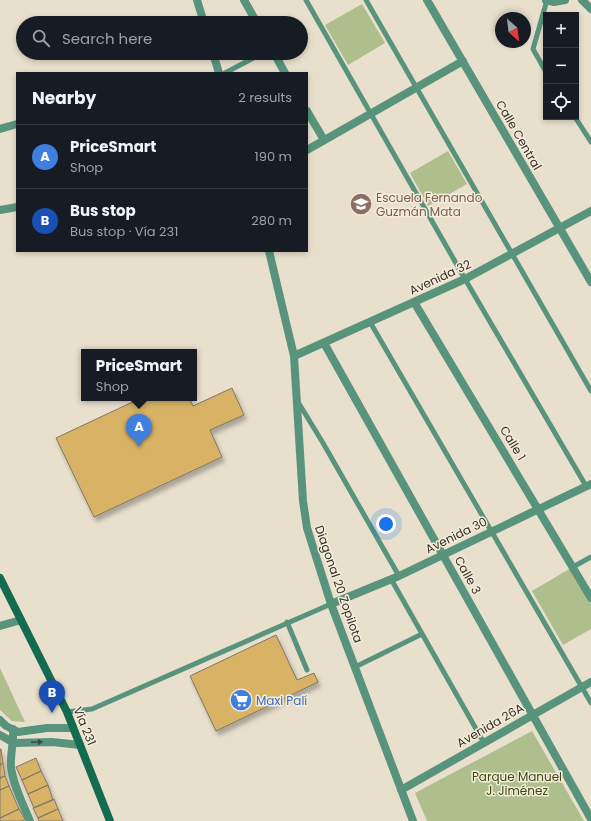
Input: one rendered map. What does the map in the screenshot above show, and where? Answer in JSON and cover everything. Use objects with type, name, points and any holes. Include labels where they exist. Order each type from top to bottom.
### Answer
[{"type":"main road","name":"Vía 231","points":[[0,578],[67,712],[110,821]]},
{"type":"street","points":[[244,0],[253,16]]},
{"type":"street","name":"Calle Central","points":[[427,0],[591,282]]},
{"type":"street","points":[[547,0],[554,2],[565,0]]},
{"type":"street","points":[[582,0],[591,10]]},
{"type":"street","points":[[199,1],[202,16]]},
{"type":"street","points":[[215,60],[219,72]]},
{"type":"street","points":[[278,60],[284,72]]},
{"type":"street","points":[[308,149],[463,61]]},
{"type":"street","points":[[308,113],[324,140]]},
{"type":"street","points":[[0,129],[16,124]]},
{"type":"street","points":[[0,210],[16,207]]},
{"type":"street","name":"Avenida 32","points":[[294,356],[465,279],[591,211]]},
{"type":"street","name":"Diagonal 20 Zopilota","points":[[269,252],[294,356],[303,501],[307,528],[331,604],[413,821]]},
{"type":"street","name":"Calle 1","points":[[414,302],[591,598]]},
{"type":"street","name":"Calle 3","points":[[324,343],[591,819]]},
{"type":"street","name":"Avenida 30","points":[[331,604],[399,576],[589,485]]},
{"type":"street","points":[[0,626],[21,620]]},
{"type":"street","name":"Avenida 26A","points":[[401,790],[591,682]]},
{"type":"street","points":[[0,720],[6,726],[18,732],[47,728],[74,728]]},
{"type":"street","points":[[13,729],[14,743],[11,767],[17,790],[30,821]]},
{"type":"street","points":[[0,735],[14,743],[52,742],[80,745]]},
{"type":"lane","points":[[306,0],[465,279],[589,485]]},
{"type":"lane","points":[[366,0],[591,391]]},
{"type":"lane","points":[[543,67],[533,49],[547,0]]},
{"type":"lane","points":[[227,72],[250,60]]},
{"type":"lane","points":[[577,120],[591,142]]},
{"type":"lane","points":[[370,322],[591,703]]},
{"type":"lane","points":[[296,399],[323,443],[399,576]]},
{"type":"lane","points":[[573,567],[591,557]]},
{"type":"lane","points":[[391,579],[484,743]]},
{"type":"lane","points":[[67,712],[92,709],[287,622],[331,604]]},
{"type":"lane","points":[[287,622],[307,670]]},
{"type":"lane","points":[[356,667],[422,634]]},
{"type":"green space","points":[[362,4],[385,43],[348,65],[325,25]]},
{"type":"green space","points":[[448,151],[467,184],[428,206],[410,173]]},
{"type":"green space","points":[[571,568],[591,604],[591,629],[563,645],[532,591]]},
{"type":"green space","points":[[0,668],[25,722],[12,721],[0,710]]},
{"type":"green space","name":"Parque Manuel J. Jiménez","points":[[532,731],[584,821],[427,821],[415,793]]},
{"type":"building","points":[[232,388],[244,415],[210,430],[222,457],[94,517],[56,438],[135,401],[190,401],[193,406]]},
{"type":"building","name":"Maxi Palí","points":[[276,635],[297,680],[314,673],[318,682],[216,731],[190,676]]},
{"type":"building","points":[[0,749],[3,763],[0,765]]},
{"type":"building","points":[[36,758],[41,771],[22,780],[16,767]]},
{"type":"building","points":[[3,763],[5,776],[0,778],[0,765]]},
{"type":"building","points":[[41,771],[48,785],[28,794],[22,780]]},
{"type":"building","points":[[5,776],[9,786],[0,790],[0,778]]},
{"type":"building","points":[[48,785],[53,800],[34,808],[28,794]]},
{"type":"building","points":[[9,786],[19,809],[0,818],[0,790]]},
{"type":"building","points":[[54,799],[58,809],[38,818],[33,808]]},
{"type":"building","points":[[19,809],[25,819],[22,821],[0,821],[0,818]]},
{"type":"building","points":[[58,809],[63,821],[39,821],[38,818]]},
{"type":"place","name":"Escuela Fernando Guzmán Mata","points":[[361,204]]},
{"type":"place","name":"PriceSmart","points":[[139,447]]},
{"type":"place","name":"Maxi Palí","points":[[241,700]]},
{"type":"place","name":"Bus stop","points":[[52,713]]}]
